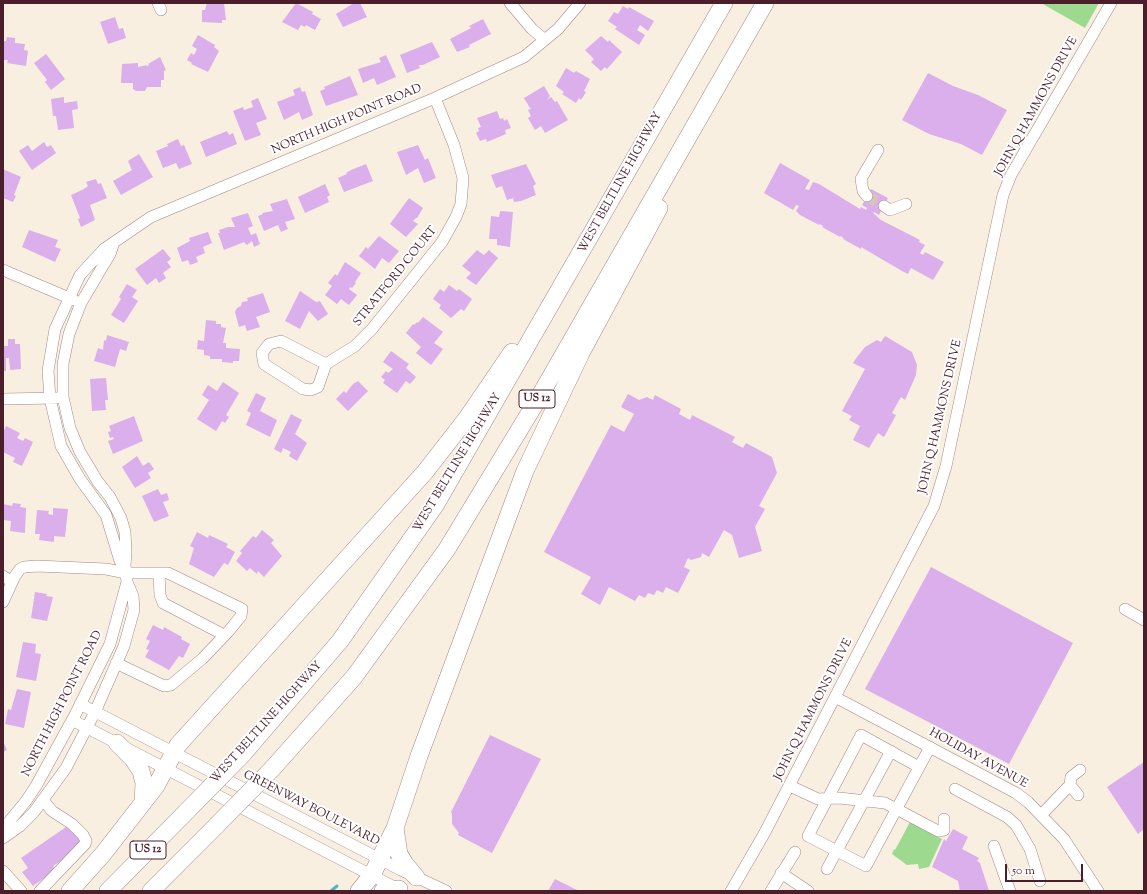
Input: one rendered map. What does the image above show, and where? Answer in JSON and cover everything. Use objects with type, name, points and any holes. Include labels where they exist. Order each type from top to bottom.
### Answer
[{"type":"highway","name":"WEST BELTLINE HIGHWAY","points":[[108,891],[243,754],[340,641],[436,504],[724,3]]},
{"type":"highway","name":"US 12","points":[[151,891],[272,769],[354,676],[447,549],[538,399],[765,3]]},
{"type":"highway","points":[[359,891],[372,875],[394,828],[418,756],[525,471],[581,354],[655,218],[685,144]]},
{"type":"highway","points":[[70,891],[98,860],[158,784],[173,752],[435,459],[511,354],[567,264],[586,245]]},
{"type":"highway","points":[[117,744],[133,759],[141,771],[144,783],[143,803]]},
{"type":"highway","points":[[394,828],[399,854],[416,877]]},
{"type":"street","points":[[510,3],[532,29],[545,40]]},
{"type":"street","name":"NORTH HIGH POINT ROAD","points":[[3,838],[20,826],[43,800],[66,768],[95,712],[131,626],[134,610],[134,596],[120,561],[106,515],[80,478],[61,446],[50,398],[48,371],[50,351],[55,330],[80,274],[104,249],[113,245],[132,229],[151,218],[435,98],[524,57],[558,29],[580,3]]},
{"type":"street","name":"JOHN Q HAMMONS DRIVE","points":[[731,891],[790,786],[934,506],[946,466],[1003,195],[1011,175],[1111,3]]},
{"type":"street","name":"STRATFORD COURT","points":[[326,364],[355,346],[372,329],[442,242],[456,217],[461,204],[463,191],[462,171],[454,145],[435,98]]},
{"type":"street","points":[[867,196],[863,191],[862,179],[878,150]]},
{"type":"street","points":[[884,206],[890,210],[906,204]]},
{"type":"street","name":"NORTH HIGH POINT ROAD","points":[[3,828],[34,790],[72,720],[110,644],[126,573],[125,532],[120,518],[110,497],[98,482],[80,452],[70,428],[63,397],[63,364],[69,334],[81,303],[110,254],[113,245]]},
{"type":"street","points":[[3,270],[81,303]]},
{"type":"street","points":[[281,342],[326,364],[318,387],[311,390],[303,389],[264,364],[262,353],[269,344],[281,342]]},
{"type":"street","points":[[3,399],[63,397]]},
{"type":"street","points":[[3,602],[7,579],[15,576],[24,566],[106,569],[126,573],[168,573],[242,609],[241,616],[224,636],[202,659],[171,685],[164,686],[116,663]]},
{"type":"street","points":[[159,573],[160,595],[163,603],[224,636]]},
{"type":"street","points":[[1125,610],[1144,620]]},
{"type":"street","name":"HOLIDAY AVENUE","points":[[835,697],[1016,793],[1042,814],[1064,839],[1098,891]]},
{"type":"street","name":"GREENWAY BOULEVARD","points":[[80,704],[446,891]]},
{"type":"street","points":[[72,720],[372,875],[395,890]]},
{"type":"street","points":[[919,767],[861,735],[808,836],[866,866],[930,747]]},
{"type":"street","points":[[827,869],[890,751]]},
{"type":"street","points":[[1042,814],[1070,785],[1071,777],[1080,770]]},
{"type":"street","points":[[1070,785],[1078,795]]},
{"type":"street","points":[[790,786],[818,798],[864,800],[884,803],[938,831],[944,830],[944,819]]},
{"type":"street","points":[[955,789],[1007,817],[1016,825],[1030,849],[1040,881]]},
{"type":"street","points":[[40,891],[85,844],[86,841],[83,835],[72,824],[52,811],[43,800]]},
{"type":"street","points":[[994,846],[1010,891]]},
{"type":"street","points":[[771,891],[795,852]]},
{"type":"street","points":[[3,871],[22,891]]},
{"type":"street","points":[[781,873],[808,891]]},
{"type":"green space","points":[[1041,3],[1099,3],[1085,28]]},
{"type":"green space","points":[[910,822],[942,839],[929,867],[919,869],[918,864],[907,865],[892,854]]},
{"type":"building","points":[[207,3],[224,3],[226,20],[222,20],[222,23],[202,22],[202,10],[205,10]]},
{"type":"building","points":[[296,3],[313,12],[312,14],[321,19],[315,30],[306,25],[305,27],[301,25],[298,30],[282,22]]},
{"type":"building","points":[[354,3],[360,3],[367,17],[343,27],[336,14]]},
{"type":"building","points":[[623,6],[628,9],[629,7],[654,21],[648,31],[640,25],[637,30],[645,35],[639,45],[615,29],[617,27],[608,21],[614,12],[618,14]]},
{"type":"building","points":[[115,17],[119,29],[123,28],[126,38],[108,44],[100,22]]},
{"type":"building","points":[[483,19],[491,34],[469,45],[470,47],[457,52],[450,39],[471,28],[469,26]]},
{"type":"building","points":[[198,35],[215,45],[214,47],[219,51],[208,72],[191,64],[192,63],[187,60],[191,53],[194,55],[197,49],[192,46]]},
{"type":"building","points":[[601,36],[608,42],[609,40],[622,52],[607,69],[605,67],[601,71],[591,62],[594,59],[585,50]]},
{"type":"building","points":[[7,37],[15,38],[15,43],[25,44],[24,50],[28,51],[26,66],[7,63],[8,60],[3,60],[3,41],[6,41]]},
{"type":"building","points":[[432,42],[440,57],[423,65],[419,65],[420,68],[407,73],[400,55]]},
{"type":"building","points":[[46,54],[65,79],[51,90],[45,82],[47,80],[34,63]]},
{"type":"building","points":[[386,55],[396,77],[377,85],[374,78],[363,83],[358,69],[381,62],[379,58]]},
{"type":"building","points":[[160,57],[166,70],[164,71],[164,80],[161,80],[161,87],[147,87],[145,91],[136,91],[133,89],[133,83],[121,83],[122,64],[138,63],[138,67],[147,65],[146,67],[149,65],[148,64]]},
{"type":"building","points":[[566,68],[574,73],[576,71],[590,79],[584,91],[586,92],[581,100],[579,98],[576,103],[562,94],[564,92],[556,86]]},
{"type":"building","points":[[928,73],[953,86],[978,95],[1007,110],[982,155],[961,144],[929,134],[902,120]]},
{"type":"building","points":[[350,76],[358,95],[326,106],[320,91],[325,89],[324,87]]},
{"type":"building","points":[[544,86],[550,96],[547,100],[551,97],[555,102],[557,101],[568,120],[545,133],[541,126],[535,130],[528,118],[531,116],[528,110],[532,108],[530,108],[524,98]]},
{"type":"building","points":[[300,87],[302,92],[305,91],[313,115],[302,120],[299,112],[284,120],[277,102],[295,95],[293,90]]},
{"type":"building","points":[[64,97],[64,103],[77,101],[78,109],[72,110],[74,128],[58,130],[56,116],[53,116],[51,99]]},
{"type":"building","points":[[258,98],[267,119],[256,123],[261,135],[245,141],[233,111],[243,107],[244,110],[253,107],[251,101]]},
{"type":"building","points":[[497,111],[500,119],[503,118],[504,121],[507,119],[511,128],[505,130],[506,134],[487,142],[486,139],[480,141],[476,133],[479,131],[478,128],[481,127],[477,118]]},
{"type":"building","points":[[227,131],[229,135],[233,133],[237,144],[206,157],[200,142]]},
{"type":"building","points":[[178,139],[181,146],[184,145],[192,164],[179,169],[176,163],[163,168],[156,151],[168,146],[167,144]]},
{"type":"building","points":[[44,142],[47,147],[51,145],[56,153],[32,170],[19,151],[28,145],[32,151]]},
{"type":"building","points":[[418,145],[425,160],[428,158],[436,178],[424,183],[418,168],[406,175],[397,152]]},
{"type":"building","points":[[139,154],[153,177],[121,195],[113,181],[132,170],[128,161]]},
{"type":"building","points":[[780,163],[810,180],[805,189],[809,190],[813,182],[819,184],[860,209],[861,207],[866,210],[867,208],[862,205],[871,189],[888,198],[879,215],[874,212],[873,213],[881,220],[920,240],[919,242],[925,245],[920,253],[923,255],[925,252],[944,262],[933,280],[911,268],[908,274],[902,271],[861,247],[861,249],[843,239],[844,238],[822,227],[823,226],[820,224],[819,225],[800,215],[796,211],[799,206],[796,205],[793,210],[764,193]]},
{"type":"building","points":[[366,164],[373,181],[344,192],[338,178],[347,174],[346,173],[351,170]]},
{"type":"building","points":[[526,164],[536,184],[533,186],[536,195],[521,201],[514,202],[513,198],[507,200],[502,186],[496,188],[491,175]]},
{"type":"building","points":[[3,169],[21,177],[13,202],[3,198]]},
{"type":"building","points":[[96,179],[98,184],[101,183],[107,198],[90,205],[95,220],[81,227],[78,219],[80,218],[71,195],[88,186],[86,182]]},
{"type":"building","points":[[325,184],[330,195],[327,197],[329,202],[305,213],[298,197]]},
{"type":"building","points":[[409,198],[423,208],[417,218],[413,221],[418,224],[406,237],[390,224]]},
{"type":"building","points":[[287,199],[295,219],[285,222],[288,229],[281,232],[278,225],[264,231],[258,216],[263,214],[262,213],[273,211],[270,204]]},
{"type":"building","points":[[500,211],[513,212],[510,247],[497,245],[497,239],[489,239],[491,216],[499,217]]},
{"type":"building","points":[[248,213],[253,226],[248,228],[251,235],[256,233],[260,244],[254,247],[252,241],[247,245],[244,242],[224,250],[218,233],[220,233],[219,230],[228,227],[235,227],[231,218]]},
{"type":"building","points":[[29,230],[58,240],[55,247],[61,249],[55,262],[22,247]]},
{"type":"building","points":[[208,232],[212,243],[203,247],[205,253],[196,257],[198,262],[190,265],[188,260],[182,262],[177,248],[190,241],[189,238]]},
{"type":"building","points":[[379,236],[399,251],[389,263],[382,258],[375,269],[359,256],[366,247],[368,249]]},
{"type":"building","points":[[163,249],[171,259],[167,262],[171,267],[163,273],[166,278],[159,283],[156,278],[147,285],[135,269]]},
{"type":"building","points":[[477,250],[484,255],[489,250],[498,258],[476,285],[466,278],[471,273],[462,266]]},
{"type":"building","points":[[345,262],[361,273],[355,282],[356,283],[349,289],[357,295],[349,305],[341,299],[337,304],[325,295],[332,286],[328,283],[335,274],[337,276]]},
{"type":"building","points":[[127,284],[137,290],[132,297],[138,301],[124,323],[111,315],[121,299],[119,297]]},
{"type":"building","points":[[449,285],[457,291],[459,289],[472,299],[464,311],[461,309],[451,318],[439,308],[441,305],[433,299],[440,289],[444,292]]},
{"type":"building","points":[[300,291],[316,302],[320,301],[328,314],[318,321],[309,311],[300,329],[285,321]]},
{"type":"building","points":[[263,293],[270,312],[256,317],[260,327],[247,331],[245,325],[239,327],[235,312],[237,308],[241,306],[242,302],[248,301],[247,298]]},
{"type":"building","points":[[423,317],[443,332],[434,343],[443,349],[431,365],[416,353],[421,347],[406,333],[413,324],[418,323]]},
{"type":"building","points":[[206,320],[216,321],[216,324],[221,324],[221,327],[226,328],[223,343],[226,343],[226,348],[240,349],[239,361],[233,361],[233,363],[222,362],[222,359],[210,359],[210,356],[204,355],[204,350],[197,349],[198,340],[204,341]]},
{"type":"building","points":[[107,335],[129,342],[126,351],[120,349],[115,367],[94,361],[98,348],[103,350],[104,340],[106,341]]},
{"type":"building","points":[[885,336],[912,352],[917,365],[916,375],[905,400],[901,397],[892,413],[896,415],[884,437],[878,433],[869,448],[853,440],[860,426],[849,420],[852,416],[842,411],[865,369],[853,363],[865,347],[877,340],[881,342]]},
{"type":"building","points":[[8,339],[15,339],[15,344],[20,344],[21,369],[10,370],[9,358],[6,358],[6,371],[3,371],[3,346],[8,346]]},
{"type":"building","points":[[391,351],[409,364],[406,368],[416,377],[410,384],[406,381],[397,393],[383,383],[385,380],[381,377],[386,371],[388,373],[393,369],[383,362]]},
{"type":"building","points":[[106,378],[108,400],[105,400],[106,410],[92,411],[90,379]]},
{"type":"building","points":[[358,381],[368,391],[348,411],[336,399],[344,391],[346,393],[353,384]]},
{"type":"building","points":[[223,382],[239,393],[226,415],[229,417],[225,423],[222,421],[216,431],[197,419],[209,400],[202,395],[208,385],[217,391]]},
{"type":"building","points":[[256,393],[266,398],[260,411],[277,420],[270,437],[246,425],[251,413],[247,411]]},
{"type":"building","points":[[628,394],[639,400],[647,397],[653,400],[655,395],[681,409],[679,414],[690,420],[692,415],[735,437],[732,442],[743,448],[746,443],[772,457],[777,473],[759,506],[765,509],[755,527],[762,551],[739,558],[732,535],[724,530],[709,557],[702,553],[701,557],[691,560],[688,558],[684,567],[690,570],[678,593],[666,587],[663,593],[657,590],[654,595],[648,593],[645,598],[639,595],[635,601],[609,587],[600,605],[581,594],[591,577],[544,552],[611,425],[624,432],[634,414],[621,407]]},
{"type":"building","points":[[291,414],[302,420],[295,434],[307,443],[297,461],[289,456],[291,452],[283,448],[281,453],[274,449]]},
{"type":"building","points":[[134,416],[143,441],[113,454],[108,441],[114,439],[113,437],[110,438],[108,432],[111,431],[109,426]]},
{"type":"building","points":[[6,426],[20,433],[17,438],[23,441],[25,438],[33,442],[22,466],[13,462],[15,458],[3,452],[3,433]]},
{"type":"building","points":[[137,456],[143,466],[149,462],[154,469],[148,473],[151,478],[135,488],[122,467]]},
{"type":"building","points":[[158,489],[161,495],[167,493],[169,500],[163,502],[169,516],[154,522],[142,496]]},
{"type":"building","points":[[13,503],[21,504],[20,507],[26,508],[25,533],[10,531],[11,521],[3,520],[3,504],[12,506]]},
{"type":"building","points":[[53,508],[68,509],[65,537],[54,536],[54,542],[39,540],[40,534],[35,534],[37,510],[49,511],[48,514],[53,515]]},
{"type":"building","points":[[262,530],[274,540],[271,543],[282,556],[264,577],[258,571],[257,574],[250,568],[247,571],[236,561],[242,553],[240,551],[253,536],[256,538]]},
{"type":"building","points":[[197,532],[208,538],[209,535],[228,544],[226,547],[235,552],[228,565],[224,563],[214,577],[189,564],[194,548],[190,546]]},
{"type":"building","points":[[931,567],[1073,643],[1009,764],[865,689]]},
{"type":"building","points":[[35,592],[47,594],[46,596],[53,597],[47,621],[31,618]]},
{"type":"building","points":[[153,625],[163,630],[164,627],[182,637],[181,639],[190,644],[183,658],[179,656],[169,670],[145,657],[149,650],[146,649],[150,641],[146,639]]},
{"type":"building","points":[[23,642],[36,644],[35,653],[41,654],[36,681],[16,677]]},
{"type":"building","points":[[17,689],[31,692],[24,728],[5,724],[8,709],[11,710]]},
{"type":"building","points":[[490,735],[541,759],[492,853],[458,835],[459,833],[452,824],[451,812]]},
{"type":"building","points":[[3,741],[7,750],[3,752]]},
{"type":"building","points":[[1144,762],[1144,829],[1138,834],[1107,787]]},
{"type":"building","points":[[69,825],[81,842],[71,850],[73,853],[53,866],[56,870],[33,886],[22,872],[28,868],[21,858]]},
{"type":"building","points":[[953,829],[968,837],[962,849],[979,858],[977,861],[980,863],[989,891],[960,891],[958,881],[932,867],[944,839],[946,841]]},
{"type":"building","points":[[555,879],[579,891],[548,891]]},
{"type":"waterway","points":[[331,891],[337,886]]},
{"type":"tunnel","points":[[867,196],[884,206]]}]
